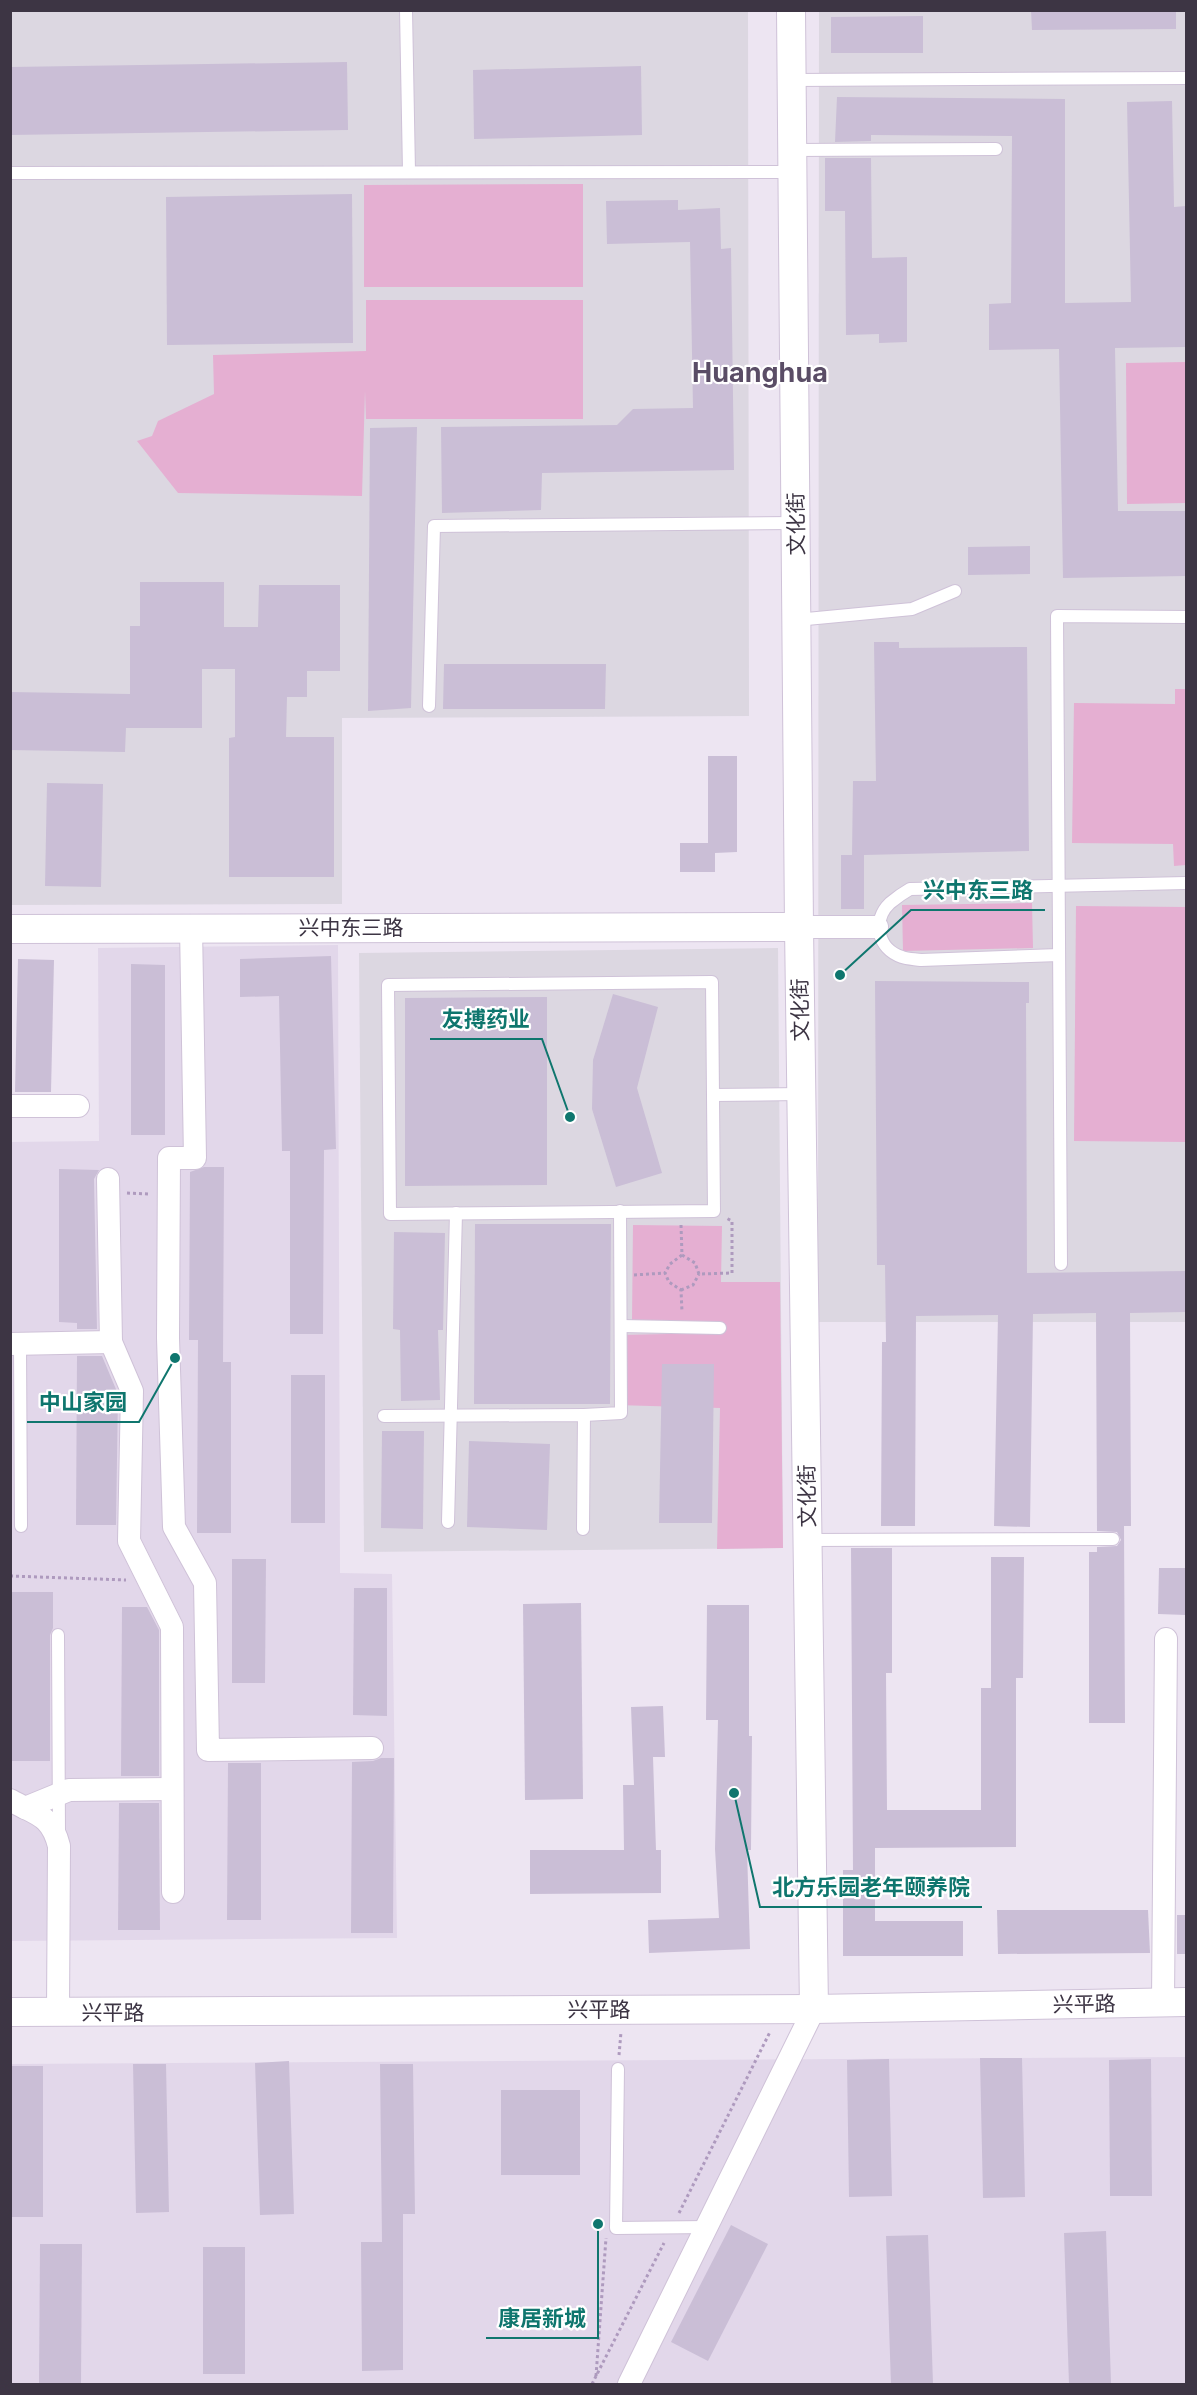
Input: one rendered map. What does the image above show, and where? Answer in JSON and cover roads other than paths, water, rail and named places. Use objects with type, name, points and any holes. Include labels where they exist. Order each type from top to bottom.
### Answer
[{"type":"street","name":"文化街","points":[[791,10],[799,927],[814,2008]]},
{"type":"street","points":[[191,927],[195,1158],[169,1158],[174,1527],[205,1583],[208,1750],[372,1748]]},
{"type":"street","points":[[799,927],[877,927]]},
{"type":"street","name":"兴中东三路","points":[[10,929],[799,927]]},
{"type":"street","points":[[10,1106],[78,1106]]},
{"type":"street","points":[[109,1186],[111,1342],[132,1391],[129,1541],[172,1627],[173,1892]]},
{"type":"street","points":[[15,1344],[111,1342]]},
{"type":"street","points":[[1166,1639],[1175,2002]]},
{"type":"street","points":[[18,1804],[69,1790],[172,1789]]},
{"type":"street","points":[[18,1804],[45,1817],[55,1828],[59,1846],[58,2012]]},
{"type":"street","name":"兴平路","points":[[10,2012],[782,2009],[1175,2002]]},
{"type":"street","points":[[629,2385],[814,2008]]},
{"type":"lane","points":[[406,10],[409,172]]},
{"type":"lane","points":[[792,80],[1186,78]]},
{"type":"lane","points":[[10,173],[409,172],[792,161],[996,149]]},
{"type":"lane","points":[[429,706],[434,526],[796,523]]},
{"type":"lane","points":[[796,620],[912,609],[955,591]]},
{"type":"lane","points":[[1062,1264],[1057,616],[1186,617]]},
{"type":"lane","points":[[1059,955],[921,960],[901,957],[886,947],[877,927],[889,904],[910,889],[1186,883]]},
{"type":"lane","points":[[712,982],[713,1095],[714,1211],[390,1214],[388,985],[712,982]]},
{"type":"lane","points":[[713,1095],[801,1094]]},
{"type":"lane","points":[[384,1416],[621,1413],[620,1211]]},
{"type":"lane","points":[[448,1522],[456,1213]]},
{"type":"lane","points":[[621,1326],[720,1328]]},
{"type":"lane","points":[[15,1344],[21,1526]]},
{"type":"lane","points":[[583,1529],[584,1415]]},
{"type":"lane","points":[[808,1540],[1113,1539]]},
{"type":"lane","points":[[58,1635],[59,1846]]},
{"type":"lane","points":[[618,2068],[616,2228],[707,2227]]},
{"type":"place","name":"兴中东三路","points":[[840,975]]},
{"type":"place","name":"友搏药业","points":[[570,1117]]},
{"type":"place","name":"中山家园","points":[[175,1358]]},
{"type":"place","name":"北方乐园老年颐养院","points":[[734,1793]]},
{"type":"place","name":"康居新城","points":[[598,2224]]},
{"type":"district","name":"Huanghua","points":[[760,372]]}]
